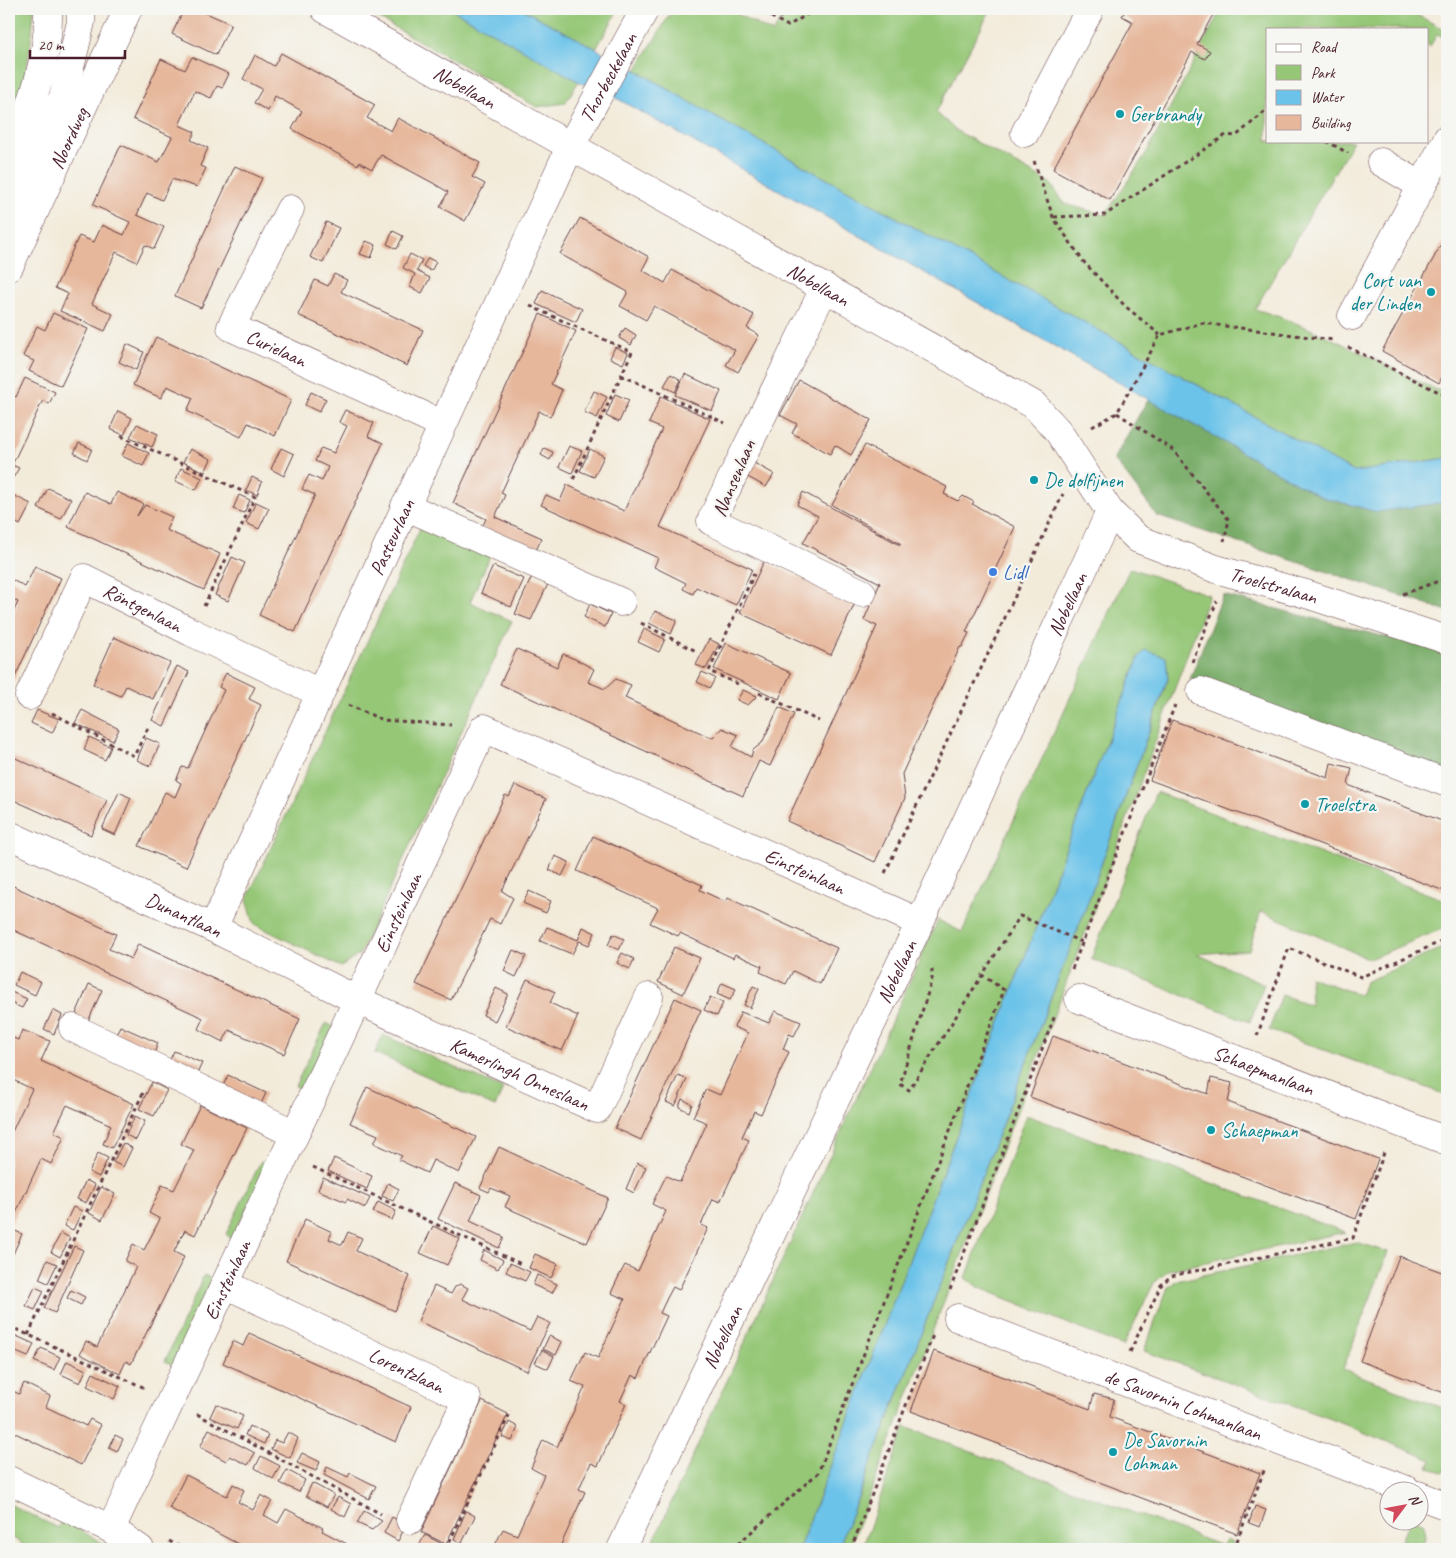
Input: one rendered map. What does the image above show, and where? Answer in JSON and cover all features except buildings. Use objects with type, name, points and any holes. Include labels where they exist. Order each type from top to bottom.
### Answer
[{"type":"street","points":[[9,164],[42,65],[49,25],[48,9]]},
{"type":"street","name":"Noordweg","points":[[9,232],[63,97],[81,22],[81,9]]},
{"type":"street","name":"Noordweg","points":[[9,267],[128,9]]},
{"type":"street","name":"Nobellaan","points":[[326,9],[1034,405],[1058,431],[1110,512],[916,929],[621,1549]]},
{"type":"street","name":"Thorbeckelaan","points":[[570,147],[585,115],[645,9]]},
{"type":"street","points":[[1025,133],[1090,9]]},
{"type":"street","points":[[1352,316],[1447,139]]},
{"type":"street","name":"Pasteurlaan","points":[[213,928],[570,147]]},
{"type":"street","points":[[1381,162],[1422,186]]},
{"type":"street","name":"Curielaan","points":[[290,209],[232,327],[442,424]]},
{"type":"street","name":"Nansenlaan","points":[[825,287],[711,521],[862,593]]},
{"type":"street","points":[[405,506],[621,602]]},
{"type":"street","name":"Troelstralaan","points":[[1110,512],[1138,539],[1222,571],[1306,594],[1447,640]]},
{"type":"street","name":"Röntgenlaan","points":[[29,696],[84,578],[191,632],[320,693]]},
{"type":"street","points":[[1189,694],[1447,783]]},
{"type":"street","name":"Einsteinlaan","points":[[111,1528],[172,1401],[484,728],[872,901],[916,929]]},
{"type":"street","name":"Dunantlaan","points":[[9,835],[213,928],[357,1000]]},
{"type":"street","name":"Schaepmanlaan","points":[[1074,988],[1246,1065],[1447,1140]]},
{"type":"street","name":"Kamerlingh Onneslaan","points":[[357,1000],[597,1109],[649,998]]},
{"type":"street","points":[[73,1028],[156,1066],[290,1144]]},
{"type":"street","name":"Lorentzlaan","points":[[225,1284],[467,1399],[410,1520]]},
{"type":"street","name":"de Savornin Lohmanlaan","points":[[947,1322],[1117,1380],[1381,1480]]},
{"type":"street","points":[[9,1480],[111,1528],[140,1549]]},
{"type":"street","points":[[1428,1499],[1447,1506]]},
{"type":"path","points":[[757,9],[788,26],[816,9]]},
{"type":"path","points":[[1053,217],[1105,215],[1226,135],[1236,136],[1266,111]]},
{"type":"path","points":[[1025,133],[1053,217],[1083,261],[1126,306],[1160,335]]},
{"type":"path","points":[[1328,142],[1348,153]]},
{"type":"path","points":[[502,293],[632,352],[572,482]]},
{"type":"path","points":[[872,901],[1078,462],[1088,429],[1117,413],[1160,335],[1202,323],[1337,341],[1352,316]]},
{"type":"path","points":[[1345,345],[1447,396]]},
{"type":"path","points":[[621,375],[752,436]]},
{"type":"path","points":[[1117,413],[1173,450],[1229,520],[1222,571],[1191,666]]},
{"type":"path","points":[[121,436],[255,497],[191,632]]},
{"type":"path","points":[[738,684],[709,671],[766,548]]},
{"type":"path","points":[[621,602],[631,619],[698,652]]},
{"type":"path","points":[[320,693],[383,720],[484,728]]},
{"type":"path","points":[[759,693],[819,720]]},
{"type":"path","points":[[1074,988],[1082,942],[1189,694]]},
{"type":"path","points":[[29,696],[30,702],[134,756],[148,728]]},
{"type":"path","points":[[916,929],[931,952],[932,979],[900,1084],[909,1090],[1020,916],[1082,942]]},
{"type":"path","points":[[1246,1065],[1289,948],[1361,977],[1447,939]]},
{"type":"path","points":[[732,1549],[818,1473],[1004,990],[982,975]]},
{"type":"path","points":[[950,1291],[1056,1012]]},
{"type":"path","points":[[28,1335],[156,1066]]},
{"type":"path","points":[[1117,1380],[1161,1285],[1171,1276],[1353,1238],[1395,1122]]},
{"type":"path","points":[[290,1144],[521,1264]]},
{"type":"path","points":[[851,1549],[947,1322]]},
{"type":"path","points":[[9,1326],[172,1401],[387,1518],[391,1510],[410,1520]]},
{"type":"path","points":[[446,1549],[511,1411]]},
{"type":"path","points":[[1234,1549],[1276,1440]]},
{"type":"green space","points":[[9,9],[34,9],[27,68],[20,95],[9,124]]},
{"type":"green space","points":[[362,9],[451,9],[579,81],[565,103],[537,107]]},
{"type":"green space","points":[[522,9],[619,9],[596,49]]},
{"type":"green space","points":[[673,9],[728,9],[773,33],[787,9],[991,9],[936,112],[955,130],[1050,183],[1065,204],[1105,215],[1147,152],[1221,9],[1406,9],[1447,31],[1447,39],[1437,34],[1430,47],[1428,46],[1428,28],[1266,28],[1266,142],[1352,142],[1255,309],[1302,326],[1348,346],[1437,390],[1447,392],[1447,458],[1354,472],[717,118],[636,70]]},
{"type":"green space","points":[[1148,399],[1321,497],[1377,512],[1447,502],[1447,611],[1157,516],[1114,459]]},
{"type":"green space","points":[[421,526],[490,556],[470,602],[512,621],[360,954],[341,967],[254,924],[247,899]]},
{"type":"green space","points":[[1130,568],[1209,595],[1082,942],[849,1549],[838,1549],[1086,907],[1168,679],[1166,657],[1139,657],[799,1549],[650,1549],[938,920],[962,932]]},
{"type":"green space","points":[[1223,595],[1447,653],[1447,775],[1190,679]]},
{"type":"green space","points":[[1156,792],[1447,901],[1447,927],[1369,959],[1261,911],[1249,950],[1197,954],[1264,984],[1250,1022],[1091,959]]},
{"type":"green space","points":[[1447,946],[1447,1095],[1269,1030],[1282,995],[1311,1005],[1310,977],[1360,995],[1365,982]]},
{"type":"green space","points":[[326,1023],[334,1027],[304,1090],[295,1086]]},
{"type":"green space","points":[[383,1035],[503,1089],[495,1107],[375,1053]]},
{"type":"green space","points":[[1026,1115],[1345,1232],[1169,1270],[1154,1283],[1123,1346],[978,1287],[966,1278]]},
{"type":"green space","points":[[261,1161],[269,1165],[231,1239],[226,1234]]},
{"type":"green space","points":[[1356,1242],[1388,1252],[1343,1369],[1443,1408],[1447,1399],[1447,1469],[1443,1472],[1429,1468],[1432,1460],[1331,1419],[1144,1351],[1168,1287],[1176,1281]]},
{"type":"green space","points":[[204,1275],[213,1279],[173,1365],[165,1361]]},
{"type":"green space","points":[[905,1427],[1222,1546],[1226,1540],[1233,1543],[1229,1549],[862,1549]]},
{"type":"green space","points":[[9,1504],[58,1528],[62,1520],[113,1549],[29,1549],[9,1535]]},
{"type":"green space","points":[[1405,1530],[1424,1530],[1425,1538],[1421,1549],[1398,1549]]},
{"type":"water","points":[[451,9],[522,9],[636,70],[717,118],[1354,472],[1447,458],[1447,502],[1377,512],[1321,497],[618,99],[583,84]]},
{"type":"water","points":[[1145,650],[1166,657],[1168,678],[1086,907],[838,1549],[799,1549],[1139,657]]},
{"type":"place","name":"Gerbrandy","points":[[1120,114]]},
{"type":"place","name":"Cort van der Linden","points":[[1431,292]]},
{"type":"place","name":"De dolfijnen","points":[[1034,480]]},
{"type":"place","name":"Lidl","points":[[993,572]]},
{"type":"place","name":"Troelstra","points":[[1305,804]]},
{"type":"place","name":"Schaepman","points":[[1211,1130]]},
{"type":"place","name":"De Savornin Lohman","points":[[1113,1452]]}]
